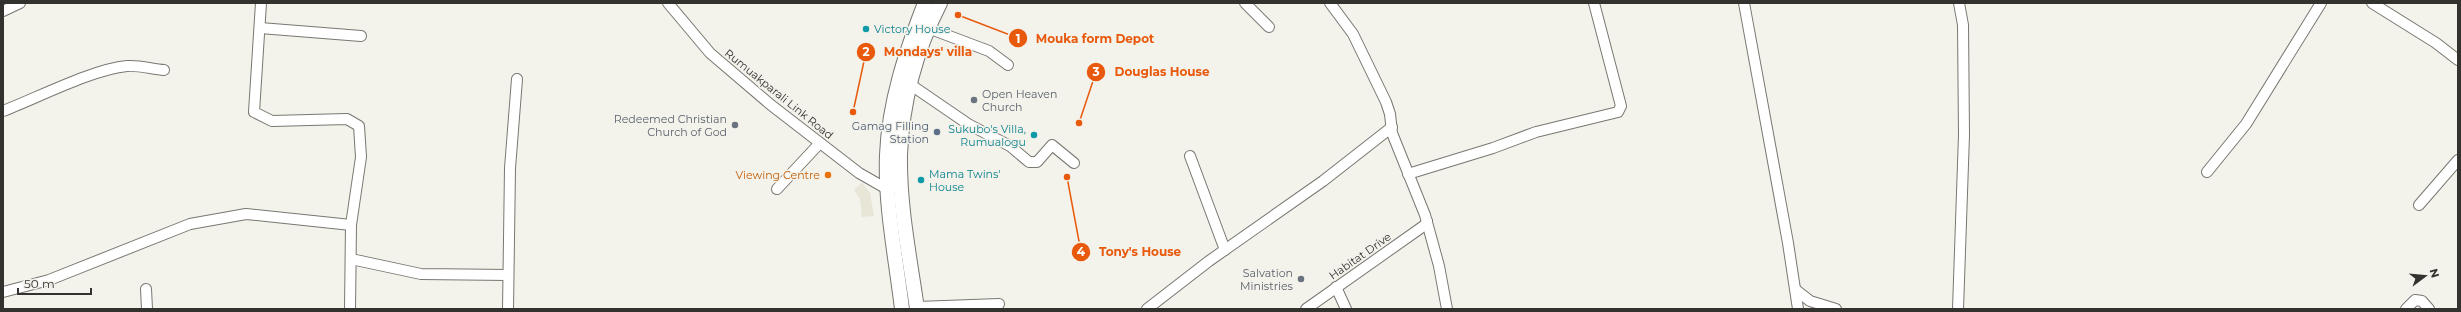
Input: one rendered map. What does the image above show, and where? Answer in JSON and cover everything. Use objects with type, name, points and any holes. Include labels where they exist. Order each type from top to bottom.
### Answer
[{"type":"main road","points":[[902,309],[887,189],[887,155],[893,105],[902,65],[925,3]]},
{"type":"main road","points":[[917,308],[903,201],[900,155],[905,108],[911,85],[913,68],[928,28],[940,3]]},
{"type":"street","points":[[3,11],[20,3]]},
{"type":"street","points":[[261,3],[254,112],[272,121],[347,119],[359,126],[361,157],[351,225],[350,309]]},
{"type":"street","name":"Rumuakparali Link Road","points":[[668,3],[710,53],[819,144],[859,173],[887,189]]},
{"type":"street","points":[[1245,3],[1269,27]]},
{"type":"street","points":[[1330,3],[1353,34],[1386,102],[1392,127],[1408,174],[1427,221],[1446,309]]},
{"type":"street","points":[[1408,174],[1493,148],[1536,132],[1618,112],[1621,106],[1594,3]]},
{"type":"street","points":[[1744,3],[1796,290],[1798,309]]},
{"type":"street","points":[[1958,309],[1964,135],[1963,25],[1959,3]]},
{"type":"street","points":[[2207,172],[2246,124],[2321,3]]},
{"type":"street","points":[[2372,3],[2436,43],[2458,60]]},
{"type":"street","points":[[260,28],[361,36]]},
{"type":"street","points":[[928,28],[989,51],[1008,65]]},
{"type":"street","points":[[3,111],[95,74],[116,68],[129,66],[164,70]]},
{"type":"street","points":[[508,309],[510,168],[517,80]]},
{"type":"street","points":[[911,85],[968,124],[1010,146],[1029,162],[1037,162],[1052,145],[1074,163]]},
{"type":"street","points":[[1146,309],[1225,250],[1312,189],[1392,127]]},
{"type":"street","points":[[777,189],[819,144]]},
{"type":"street","points":[[1190,156],[1225,250]]},
{"type":"street","points":[[2419,205],[2458,160]]},
{"type":"street","points":[[3,292],[50,280],[190,224],[246,214],[351,225]]},
{"type":"street","name":"Habitat Drive","points":[[1306,309],[1425,225],[1427,221]]},
{"type":"street","points":[[351,260],[421,274],[508,274]]},
{"type":"street","points":[[1336,287],[1346,309]]},
{"type":"street","points":[[146,289],[147,309]]},
{"type":"street","points":[[1796,290],[1810,301],[1836,309]]},
{"type":"street","points":[[2406,309],[2415,300],[2422,301],[2429,309]]},
{"type":"street","points":[[917,308],[999,304]]},
{"type":"shaded area","points":[[862,183],[870,193],[874,216],[862,217],[860,199],[854,190]]},
{"type":"place","name":"Mouka form Depot","points":[[958,15]]},
{"type":"place","name":"Victory House","points":[[866,29]]},
{"type":"place","name":"Open Heaven Church","points":[[974,100]]},
{"type":"place","name":"Mondays' villa","points":[[853,112]]},
{"type":"place","name":"Douglas House","points":[[1079,123]]},
{"type":"place","name":"Redeemed Christian Church of God","points":[[735,125]]},
{"type":"place","name":"Gamag Filling Station","points":[[937,132]]},
{"type":"place","name":"Sukubo's Villa, Rumualogu","points":[[1034,135]]},
{"type":"place","name":"Viewing Centre","points":[[828,175]]},
{"type":"place","name":"Tony's House","points":[[1067,177]]},
{"type":"place","name":"Mama Twins' House","points":[[921,180]]},
{"type":"place","name":"Salvation Ministries","points":[[1301,279]]}]
